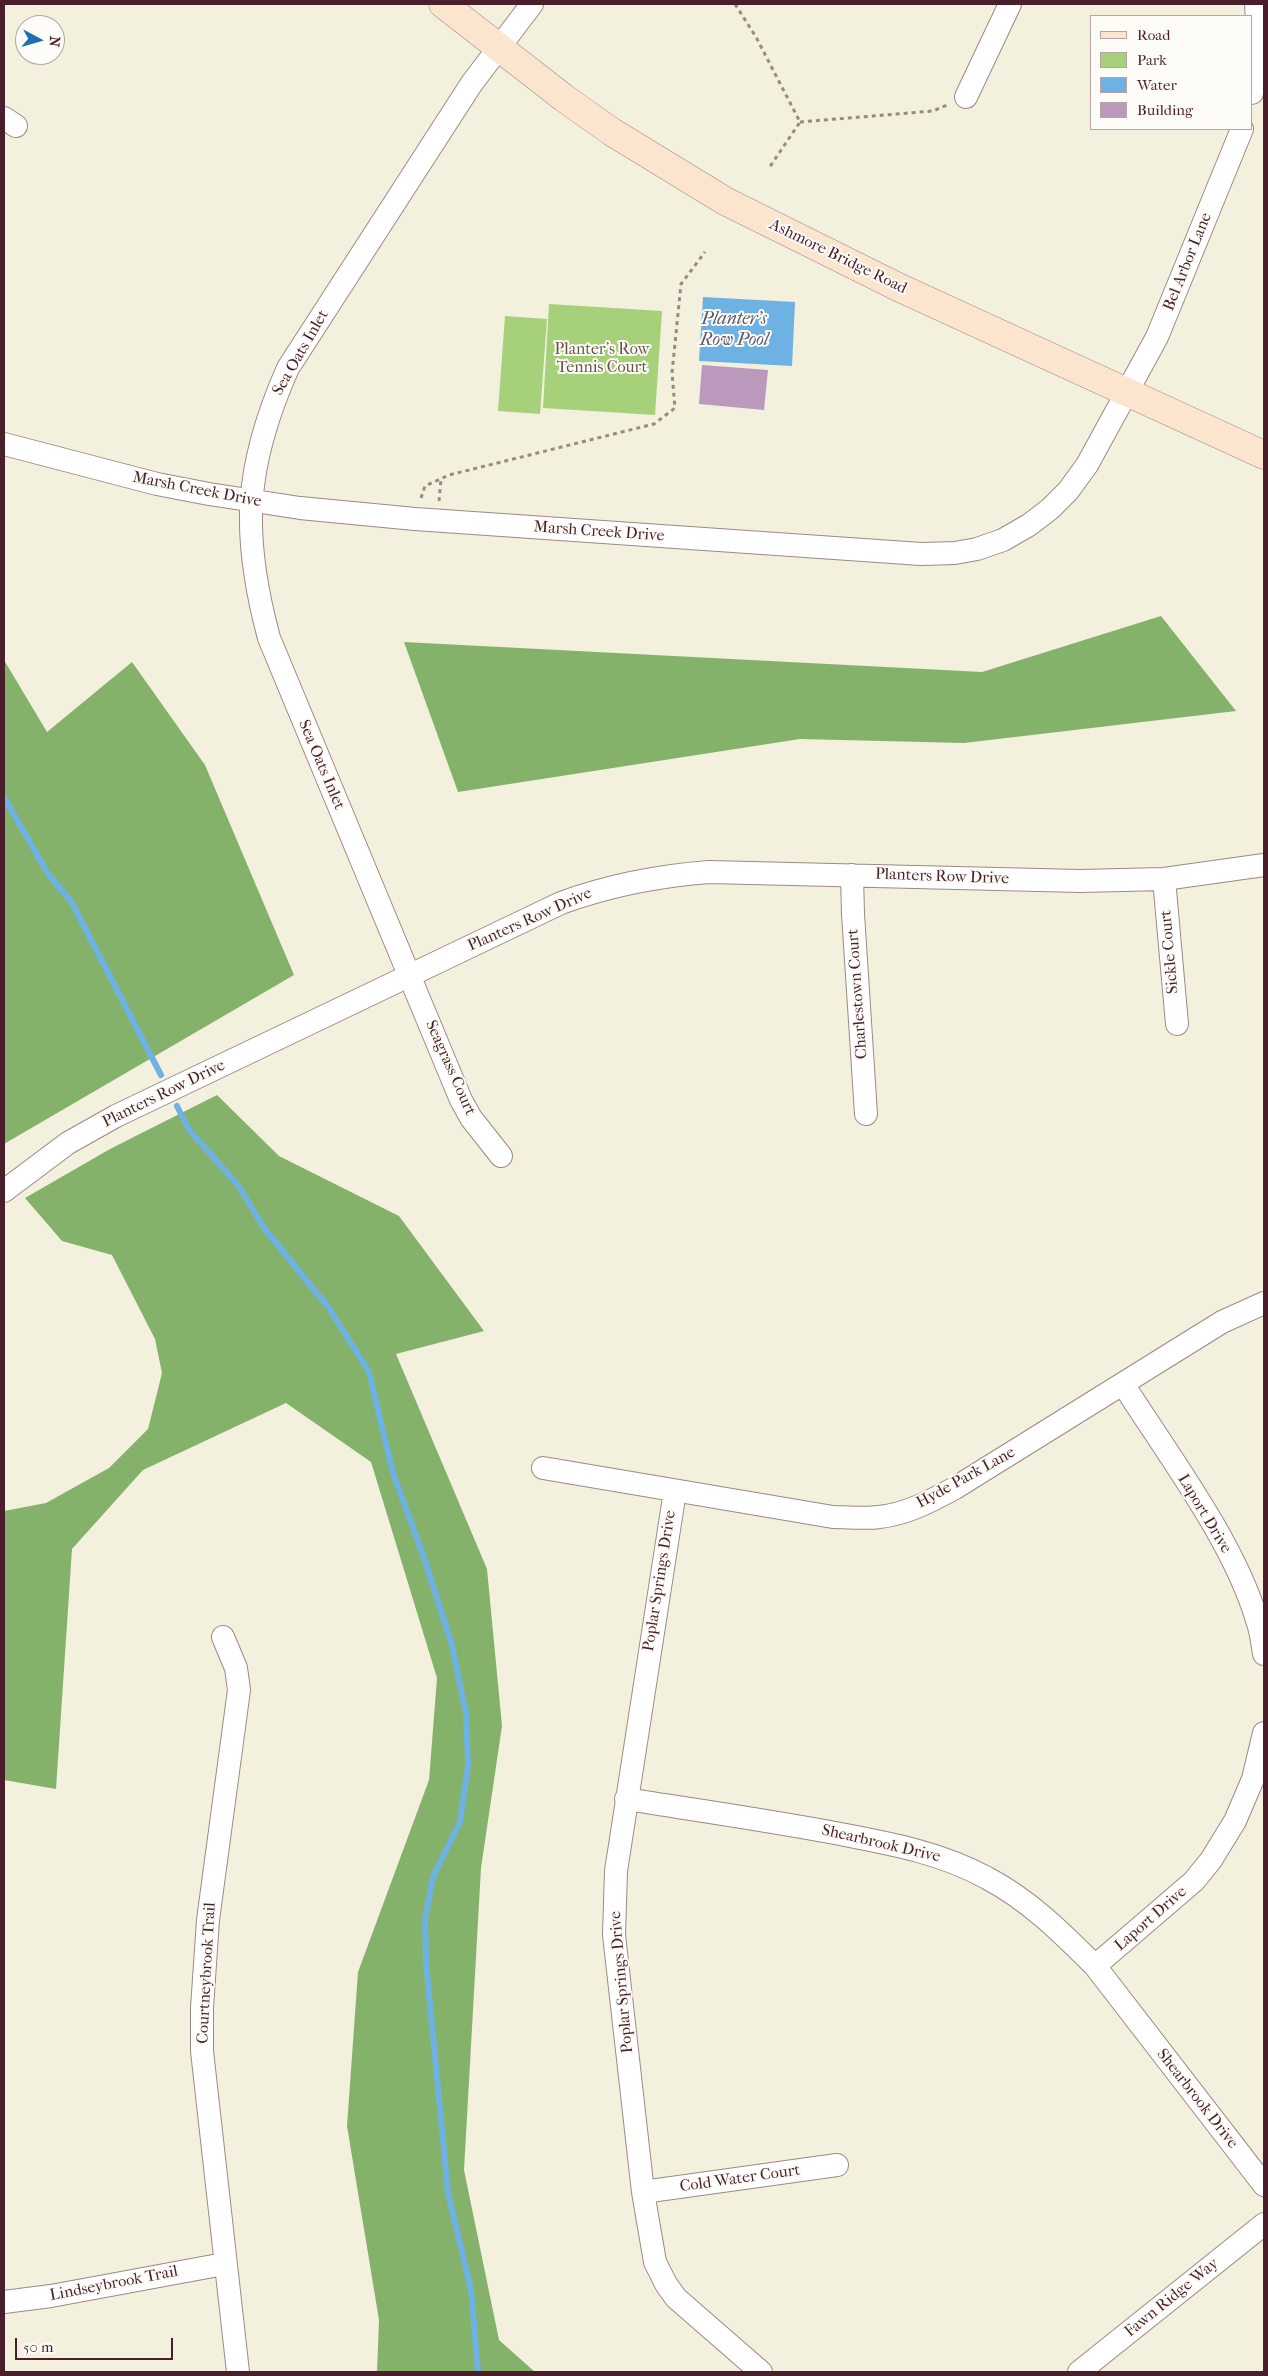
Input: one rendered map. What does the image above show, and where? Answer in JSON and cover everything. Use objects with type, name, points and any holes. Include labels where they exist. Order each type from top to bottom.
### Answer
[{"type":"main road","name":"Ashmore Bridge Road","points":[[443,4],[498,48],[612,132],[725,201],[898,287],[1264,455]]},
{"type":"street","name":"Sea Oats Inlet","points":[[409,975],[269,638],[258,598],[251,553],[250,501],[260,446],[272,405],[288,368],[462,99],[532,4]]},
{"type":"street","points":[[966,98],[1010,4]]},
{"type":"street","points":[[1253,87],[1261,37],[1256,4]]},
{"type":"street","name":"Bel Arbor Lane","points":[[1127,393],[1157,337],[1242,130]]},
{"type":"street","name":"Marsh Creek Drive","points":[[4,444],[157,484],[300,508],[415,519],[921,554],[955,553],[977,549],[1003,540],[1030,525],[1050,509],[1068,491],[1087,465],[1127,393]]},
{"type":"street","name":"Planters Row Drive","points":[[4,1191],[68,1143],[116,1116],[561,903],[623,883],[664,876],[709,872],[1080,881],[1164,879],[1264,865]]},
{"type":"street","name":"Charlestown Court","points":[[852,875],[866,1114]]},
{"type":"street","name":"Sickle Court","points":[[1164,879],[1177,1024]]},
{"type":"street","name":"Seagrass Court","points":[[409,975],[461,1100],[471,1118],[501,1156]]},
{"type":"street","name":"Hyde Park Lane","points":[[543,1468],[832,1517],[877,1518],[893,1515],[924,1505],[954,1488],[1222,1322],[1264,1303]]},
{"type":"street","name":"Laport Drive","points":[[1123,1384],[1201,1506],[1237,1570],[1258,1620],[1264,1654]]},
{"type":"street","name":"Poplar Springs Drive","points":[[674,1490],[616,1871],[614,1935],[643,2192],[655,2262],[666,2284],[676,2298],[761,2372]]},
{"type":"street","name":"Courtneybrook Trail","points":[[223,1637],[236,1668],[239,1690],[208,1920],[202,2008],[202,2051],[224,2264],[238,2372]]},
{"type":"street","name":"Laport Drive","points":[[1095,1966],[1194,1881],[1211,1860],[1235,1821],[1246,1796],[1260,1755],[1264,1733]]},
{"type":"street","name":"Shearbrook Drive","points":[[626,1799],[821,1830],[883,1842],[943,1858],[989,1878],[1029,1904],[1095,1966],[1264,2185]]},
{"type":"street","name":"Cold Water Court","points":[[643,2192],[837,2165]]},
{"type":"street","name":"Fawn Ridge Way","points":[[1079,2372],[1264,2224]]},
{"type":"street","name":"Lindseybrook Trail","points":[[4,2302],[51,2296],[224,2264]]},
{"type":"path","points":[[735,4],[756,37],[800,122]]},
{"type":"path","points":[[800,122],[933,110],[966,98]]},
{"type":"path","points":[[769,168],[800,122]]},
{"type":"path","points":[[415,519],[424,486],[449,475],[654,424],[675,408],[672,373],[681,284],[705,252]]},
{"type":"green space","name":"Planter's Row Tennis Court","points":[[549,304],[662,311],[655,415],[543,408]]},
{"type":"green space","points":[[505,316],[547,319],[540,414],[498,411]]},
{"type":"green space","points":[[1161,616],[1236,711],[964,743],[800,739],[458,792],[404,642],[982,672]]},
{"type":"green space","points":[[4,660],[47,732],[132,662],[205,765],[294,975],[4,1144]]},
{"type":"green space","points":[[217,1095],[279,1156],[399,1216],[484,1331],[396,1354],[487,1569],[502,1726],[481,1868],[464,2170],[499,2340],[535,2372],[377,2372],[379,2320],[347,2126],[358,1972],[429,1780],[437,1678],[371,1462],[286,1403],[143,1470],[72,1549],[56,1789],[4,1780],[4,1511],[46,1503],[109,1468],[148,1429],[162,1373],[155,1339],[112,1255],[62,1241],[25,1198],[110,1149]]},
{"type":"water","name":"Planter's Row Pool","points":[[703,297],[795,302],[792,366],[699,361]]},
{"type":"building","points":[[702,365],[768,370],[764,410],[699,404]]},
{"type":"waterway","points":[[4,797],[48,874],[71,901],[161,1075]]},
{"type":"waterway","points":[[177,1106],[189,1130],[238,1185],[264,1228],[329,1308],[369,1372],[393,1473],[424,1558],[452,1645],[466,1714],[468,1765],[460,1822],[433,1877],[425,1919],[426,1963],[448,2193],[471,2290],[478,2372]]}]
